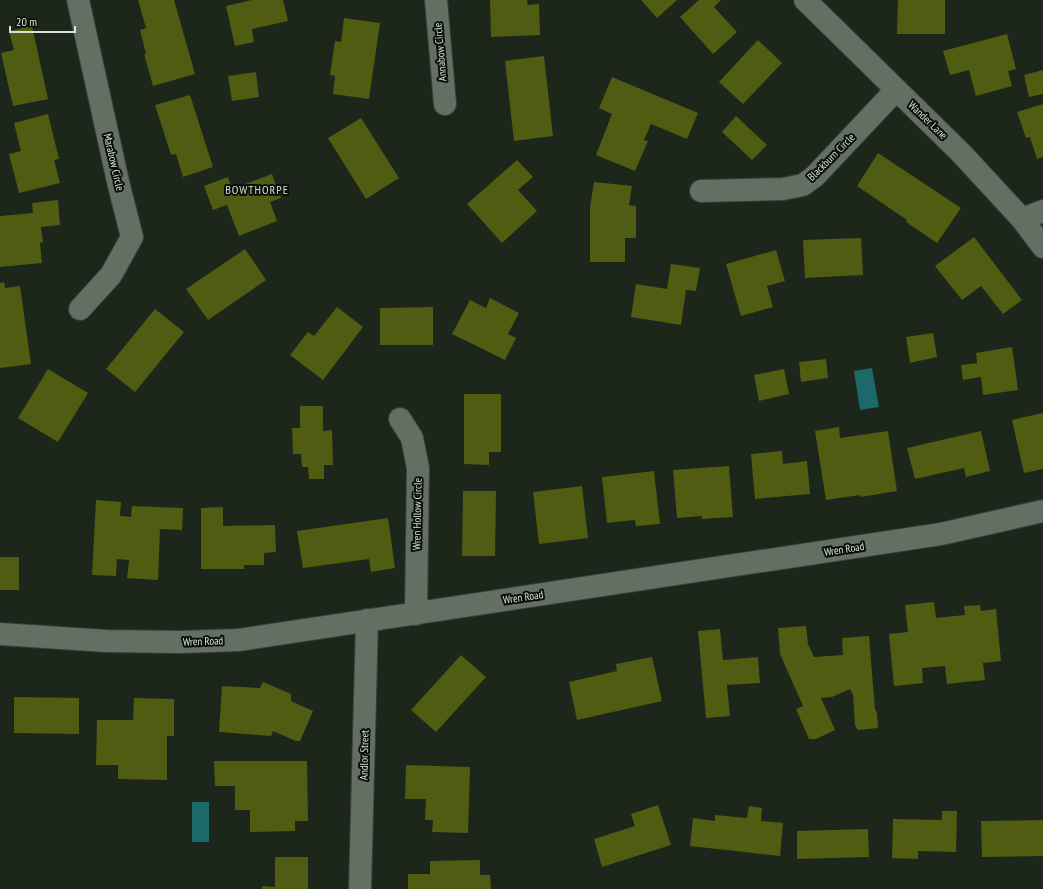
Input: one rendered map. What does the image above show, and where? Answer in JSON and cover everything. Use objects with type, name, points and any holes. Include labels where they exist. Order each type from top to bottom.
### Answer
[{"type":"street","name":"Marabow Circle","points":[[78,0],[119,186],[132,237],[111,275],[80,309]]},
{"type":"street","name":"Annabow Circle","points":[[436,0],[445,104]]},
{"type":"street","name":"Wander Lane","points":[[805,0],[962,154],[1022,219],[1043,247]]},
{"type":"street","name":"Blackburn Circle","points":[[701,191],[783,189],[803,185],[815,176],[896,90]]},
{"type":"street","points":[[1022,219],[1043,211]]},
{"type":"street","name":"Wren Hollow Circle","points":[[400,419],[412,438],[418,468],[416,614]]},
{"type":"street","name":"Wren Road","points":[[0,634],[106,641],[180,642],[239,640],[941,534],[1043,511]]},
{"type":"street","name":"Andlor Street","points":[[360,889],[367,620]]},
{"type":"water","points":[[872,368],[879,407],[860,410],[854,371]]},
{"type":"water","points":[[192,802],[209,802],[209,842],[192,842]]},
{"type":"building","points":[[138,0],[174,0],[195,74],[153,86],[144,54],[146,54],[140,30],[146,28]]},
{"type":"building","points":[[252,0],[283,0],[288,21],[252,29],[254,42],[235,46],[226,6]]},
{"type":"building","points":[[490,0],[527,0],[528,5],[539,4],[540,35],[491,37]]},
{"type":"building","points":[[641,0],[677,0],[657,18]]},
{"type":"building","points":[[699,0],[721,0],[714,7],[737,32],[713,54],[680,17]]},
{"type":"building","points":[[898,0],[945,0],[945,34],[897,34]]},
{"type":"building","points":[[344,18],[380,23],[369,99],[333,94],[335,76],[330,75],[335,41],[341,42]]},
{"type":"building","points":[[32,26],[48,99],[13,106],[1,53],[14,50],[9,31]]},
{"type":"building","points":[[1007,34],[1016,69],[1008,71],[1012,86],[976,96],[969,70],[950,75],[943,51]]},
{"type":"building","points":[[758,40],[782,63],[743,104],[719,82]]},
{"type":"building","points":[[544,56],[553,136],[514,141],[505,61]]},
{"type":"building","points":[[1043,70],[1043,94],[1029,97],[1024,75]]},
{"type":"building","points":[[256,72],[259,97],[232,101],[228,76]]},
{"type":"building","points":[[612,77],[698,113],[687,139],[651,124],[644,140],[648,141],[635,171],[596,155],[612,114],[599,108]]},
{"type":"building","points":[[190,95],[213,167],[183,177],[176,154],[171,155],[155,105]]},
{"type":"building","points":[[1043,104],[1043,157],[1037,159],[1030,137],[1026,138],[1017,112]]},
{"type":"building","points":[[48,114],[59,159],[54,160],[60,183],[19,193],[9,154],[21,151],[14,123]]},
{"type":"building","points":[[736,116],[767,145],[752,160],[722,132]]},
{"type":"building","points":[[361,118],[399,178],[366,199],[328,138]]},
{"type":"building","points":[[878,153],[961,208],[937,243],[906,222],[907,220],[857,186]]},
{"type":"building","points":[[517,160],[533,177],[518,190],[537,211],[502,243],[467,204]]},
{"type":"building","points":[[272,174],[281,198],[270,202],[277,221],[239,236],[227,205],[213,210],[204,186],[228,177],[232,189]]},
{"type":"building","points":[[594,182],[632,186],[629,205],[636,206],[636,238],[625,238],[625,262],[590,262],[590,207]]},
{"type":"building","points":[[58,200],[60,225],[41,227],[43,242],[40,243],[42,263],[0,267],[0,216],[33,213],[32,203]]},
{"type":"building","points":[[974,237],[1022,300],[1003,314],[981,286],[962,300],[935,266]]},
{"type":"building","points":[[861,238],[863,275],[805,278],[803,240]]},
{"type":"building","points":[[245,249],[266,280],[208,320],[186,289]]},
{"type":"building","points":[[776,250],[785,281],[767,286],[773,307],[741,316],[726,264]]},
{"type":"building","points":[[671,264],[700,268],[696,291],[686,290],[681,325],[631,317],[636,284],[667,289]]},
{"type":"building","points":[[4,282],[5,288],[20,286],[31,364],[0,368],[0,283]]},
{"type":"building","points":[[490,298],[519,313],[508,334],[516,338],[505,360],[452,334],[470,300],[486,308]]},
{"type":"building","points":[[337,307],[363,327],[323,380],[290,355],[308,332],[314,336]]},
{"type":"building","points":[[433,307],[433,345],[380,345],[380,308]]},
{"type":"building","points":[[155,309],[184,332],[135,392],[106,369]]},
{"type":"building","points":[[933,333],[937,357],[910,363],[906,337]]},
{"type":"building","points":[[1012,347],[1018,390],[983,395],[981,377],[963,380],[961,365],[977,363],[976,353]]},
{"type":"building","points":[[826,359],[828,378],[801,382],[799,362]]},
{"type":"building","points":[[48,369],[88,393],[58,442],[18,418]]},
{"type":"building","points":[[784,369],[789,394],[759,401],[754,375]]},
{"type":"building","points":[[464,394],[501,394],[501,452],[489,452],[489,465],[464,464]]},
{"type":"building","points":[[300,406],[323,406],[323,431],[332,430],[333,465],[324,465],[324,479],[309,479],[308,467],[302,467],[301,454],[293,454],[292,428],[300,428]]},
{"type":"building","points":[[1043,413],[1043,469],[1024,473],[1012,420]]},
{"type":"building","points":[[839,427],[840,438],[888,431],[897,491],[861,497],[860,495],[826,500],[815,431]]},
{"type":"building","points":[[981,431],[990,471],[966,477],[964,468],[915,479],[907,448]]},
{"type":"building","points":[[782,451],[783,464],[807,461],[810,494],[755,499],[751,454]]},
{"type":"building","points":[[729,466],[733,517],[702,519],[702,516],[677,518],[673,470]]},
{"type":"building","points":[[654,471],[660,524],[636,526],[635,520],[607,523],[602,477]]},
{"type":"building","points":[[582,486],[588,538],[539,544],[533,492]]},
{"type":"building","points":[[463,491],[496,491],[495,556],[462,556]]},
{"type":"building","points":[[96,500],[121,502],[120,516],[131,517],[132,506],[183,508],[182,530],[160,529],[158,580],[127,578],[129,560],[117,559],[116,576],[92,575]]},
{"type":"building","points":[[223,507],[223,526],[275,525],[276,552],[264,553],[264,565],[244,565],[244,569],[201,569],[201,508]]},
{"type":"building","points":[[388,518],[395,568],[371,572],[369,559],[303,568],[297,531]]},
{"type":"building","points":[[0,557],[19,557],[19,590],[0,590]]},
{"type":"building","points":[[934,602],[936,618],[965,615],[964,606],[980,605],[981,611],[996,609],[1001,661],[983,663],[985,680],[947,684],[945,666],[922,668],[923,683],[894,686],[889,634],[908,632],[905,605]]},
{"type":"building","points":[[806,626],[808,644],[814,657],[843,655],[842,638],[869,636],[878,728],[858,730],[855,725],[853,695],[850,689],[832,697],[821,698],[835,730],[816,739],[809,739],[796,709],[803,706],[780,654],[778,628]]},
{"type":"building","points":[[720,629],[723,660],[758,657],[760,683],[727,685],[730,716],[706,718],[698,631]]},
{"type":"building","points":[[461,655],[486,677],[436,732],[411,710]]},
{"type":"building","points":[[652,657],[662,701],[577,720],[569,682],[617,671],[616,664]]},
{"type":"building","points":[[263,682],[291,694],[291,701],[313,711],[300,741],[296,741],[273,731],[271,736],[219,732],[222,686],[260,688]]},
{"type":"building","points":[[14,697],[79,698],[79,734],[14,733]]},
{"type":"building","points":[[134,698],[174,699],[174,736],[167,736],[167,780],[118,779],[118,765],[96,765],[97,720],[133,720]]},
{"type":"building","points":[[214,761],[307,761],[308,821],[295,821],[295,831],[250,832],[250,810],[235,810],[235,786],[215,786]]},
{"type":"building","points":[[406,765],[470,767],[468,833],[432,832],[433,820],[425,820],[426,799],[405,799]]},
{"type":"building","points":[[658,805],[671,845],[602,867],[594,839],[635,826],[631,814]]},
{"type":"building","points":[[749,806],[762,808],[761,821],[783,823],[780,856],[690,846],[693,818],[715,821],[715,815],[747,818]]},
{"type":"building","points":[[942,811],[957,811],[956,852],[918,851],[918,859],[892,858],[893,819],[942,820]]},
{"type":"building","points":[[1043,820],[1043,856],[982,857],[981,821]]},
{"type":"building","points":[[868,829],[869,857],[797,859],[797,831]]},
{"type":"building","points":[[275,857],[308,857],[308,889],[262,889],[262,886],[275,887]]},
{"type":"building","points":[[480,860],[480,875],[490,875],[491,889],[408,889],[408,874],[430,874],[430,861]]},
{"type":"district","name":"BOWTHORPE","points":[[257,189]]}]
